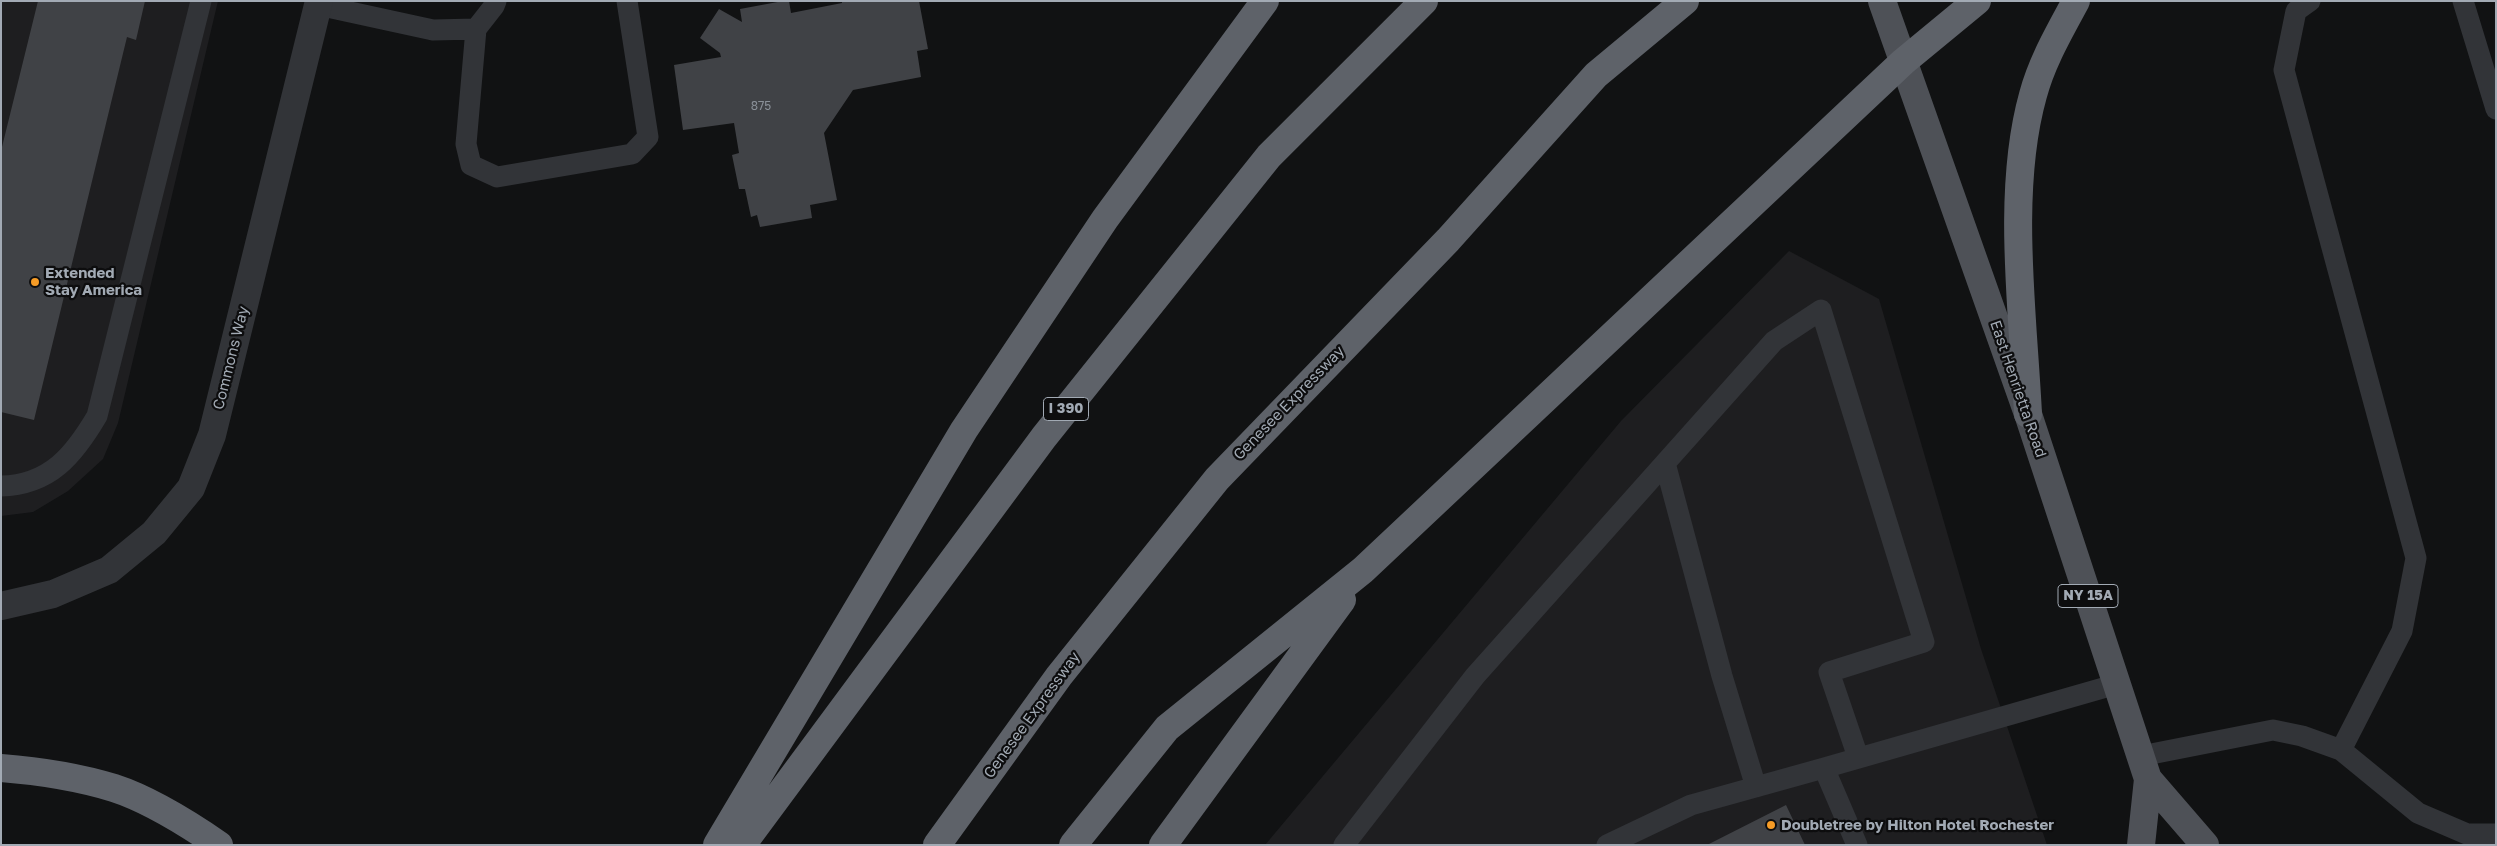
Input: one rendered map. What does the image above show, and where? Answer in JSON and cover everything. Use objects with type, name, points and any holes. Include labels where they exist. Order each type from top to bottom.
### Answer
[{"type":"highway","points":[[717,845],[964,430],[1105,219],[1265,1]]},
{"type":"highway","name":"I 390","points":[[742,845],[1044,437],[1263,163],[1424,1]]},
{"type":"highway","name":"Genesee Expressway","points":[[938,845],[1059,676],[1216,479],[1448,240],[1596,75],[1685,1]]},
{"type":"highway","points":[[1073,845],[1168,728],[1363,570],[1903,62],[1977,1]]},
{"type":"highway","points":[[2028,414],[2018,224],[2022,154],[2033,94],[2052,44],[2076,1]]},
{"type":"highway","points":[[1163,845],[1363,570]]},
{"type":"highway","points":[[1,768],[42,771],[116,788],[170,814],[219,845]]},
{"type":"main road","name":"East Henrietta Road","points":[[1885,11],[2028,414],[2144,767],[2142,845]]},
{"type":"main road","name":"East Henrietta Road","points":[[2144,767],[2205,845]]},
{"type":"street","name":"Commons Way","points":[[1,606],[53,594],[109,570],[154,532],[191,488],[212,435],[319,3]]},
{"type":"lane","points":[[1,486],[19,485],[42,477],[63,462],[81,444],[97,416],[201,1]]},
{"type":"lane","points":[[496,1],[476,29],[466,144],[471,165],[498,177],[632,154],[648,136],[627,1]]},
{"type":"lane","points":[[2310,1],[2296,12],[2284,70],[2416,558],[2402,631],[2341,750]]},
{"type":"lane","points":[[2463,1],[2496,109]]},
{"type":"lane","points":[[319,3],[433,30],[476,29]]},
{"type":"lane","points":[[1344,845],[1475,676],[1665,462],[1774,341],[1820,310],[1924,642],[1830,672],[1858,758]]},
{"type":"lane","points":[[1665,462],[1722,676],[1756,787]]},
{"type":"lane","points":[[1608,845],[1691,805],[2117,684]]},
{"type":"lane","points":[[2144,767],[2274,730],[2302,736],[2341,750],[2418,813],[2467,834],[2496,834]]},
{"type":"lane","points":[[1824,768],[1857,845]]},
{"type":"shaded area","points":[[1,1],[218,1],[118,423],[103,459],[68,491],[33,512],[1,516]]},
{"type":"shaded area","points":[[1789,251],[1879,299],[1981,649],[2047,845],[1265,845],[1621,421]]},
{"type":"building","name":"Extended Stay America","points":[[38,1],[145,1],[136,40],[127,37],[34,420],[1,412],[1,151]]},
{"type":"building","points":[[789,1],[791,13],[842,3],[842,1],[919,1],[928,49],[917,51],[921,77],[853,90],[824,133],[837,200],[810,205],[812,218],[760,227],[757,215],[751,217],[745,189],[739,189],[732,155],[739,153],[734,123],[683,130],[674,65],[721,57],[720,53],[700,38],[719,9],[742,22],[740,9]]},
{"type":"building","name":"Doubletree by Hilton Hotel Rochester","points":[[1786,805],[1805,845],[1707,845]]},
{"type":"place","name":"Extended Stay America","points":[[35,282]]},
{"type":"place","name":"Doubletree by Hilton Hotel Rochester","points":[[1771,825]]}]
